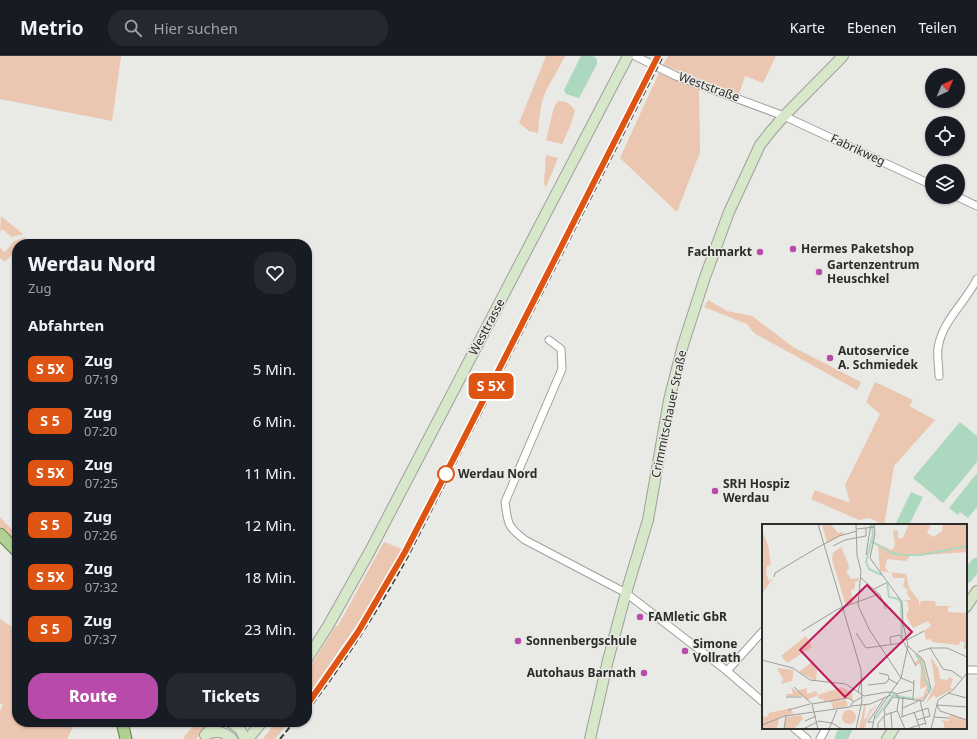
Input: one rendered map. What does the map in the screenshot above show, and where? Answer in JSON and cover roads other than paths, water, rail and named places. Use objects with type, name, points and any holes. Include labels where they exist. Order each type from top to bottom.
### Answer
[{"type":"main road","name":"Westtrasse","points":[[312,651],[328,626],[385,523],[628,56]]},
{"type":"main road","name":"Crimmitschauer Straße","points":[[590,739],[608,660],[648,520],[669,400],[680,358],[705,277],[729,212],[760,145],[784,116],[842,56]]},
{"type":"main road","points":[[0,534],[12,546]]},
{"type":"main road","points":[[967,607],[977,592]]},
{"type":"main road","points":[[123,727],[126,739]]},
{"type":"main road","points":[[203,737],[212,727]]},
{"type":"main road","points":[[239,727],[247,739],[258,727]]},
{"type":"main road","points":[[887,739],[893,729]]},
{"type":"main road","points":[[203,737],[212,732],[221,732],[232,739]]},
{"type":"street","name":"Weststraße","points":[[635,56],[676,76],[784,116]]},
{"type":"street","name":"Fabrikweg","points":[[784,116],[925,182]]},
{"type":"street","points":[[965,200],[977,206]]},
{"type":"street","points":[[939,376],[938,349],[942,332],[972,289],[977,278]]},
{"type":"street","points":[[549,340],[561,349],[562,369],[505,502],[507,522],[513,530],[525,540],[626,593],[727,671],[762,701]]},
{"type":"street","points":[[727,671],[762,632]]},
{"type":"street","points":[[795,729],[807,739]]},
{"type":"street","points":[[820,739],[825,729]]},
{"type":"waterway","points":[[967,576],[977,564]]},
{"type":"waterway","points":[[841,739],[846,729]]},
{"type":"railway","points":[[312,704],[360,637],[407,558],[663,56]]},
{"type":"railway","points":[[280,739],[290,727]]},
{"type":"train","points":[[312,698],[370,613],[427,512],[658,56]]},
{"type":"place","name":"Hermes Paketshop","points":[[793,249]]},
{"type":"place","name":"Fachmarkt","points":[[760,252]]},
{"type":"place","name":"Gartenzentrum Heuschkel","points":[[819,272]]},
{"type":"place","name":"Autoservice A. Schmiedek","points":[[830,358]]},
{"type":"place","name":"Werdau Nord","points":[[446,474]]},
{"type":"place","name":"SRH Hospiz Werdau","points":[[715,491]]},
{"type":"place","name":"FAMletic GbR","points":[[640,617]]},
{"type":"place","name":"Sonnenbergschule","points":[[518,641]]},
{"type":"place","name":"Simone Vollrath","points":[[685,651]]},
{"type":"place","name":"Autohaus Barnath","points":[[644,673]]}]
